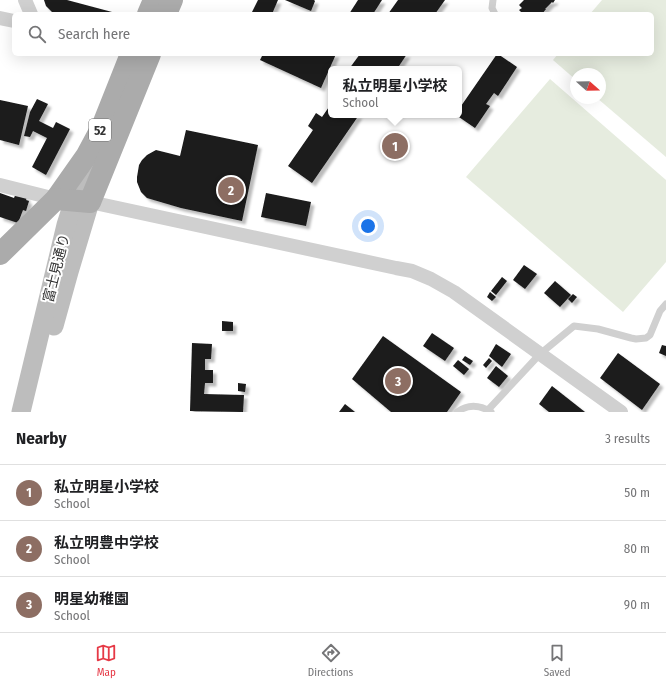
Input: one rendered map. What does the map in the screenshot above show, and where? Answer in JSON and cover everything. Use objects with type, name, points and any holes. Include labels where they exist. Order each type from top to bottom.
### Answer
[{"type":"main road","points":[[149,12],[154,0]]},
{"type":"main road","points":[[167,12],[172,0]]},
{"type":"main road","name":"52","points":[[73,200],[84,160],[143,56]]},
{"type":"main road","name":"52","points":[[0,254],[73,200],[143,56]]},
{"type":"street","points":[[25,0],[30,12]]},
{"type":"street","points":[[0,18],[12,21]]},
{"type":"street","points":[[0,185],[412,271],[431,279],[454,292],[621,412]]},
{"type":"street","points":[[34,412],[67,279],[73,200]]},
{"type":"street","name":"富士見通り","points":[[21,412],[73,200]]},
{"type":"lane","points":[[493,0],[492,8],[494,12]]},
{"type":"lane","points":[[457,412],[462,408],[472,406],[482,407],[490,411],[540,354],[574,326],[598,329],[636,339],[646,338],[650,335],[660,310],[666,304]]},
{"type":"shaded area","points":[[602,0],[666,0],[666,157],[604,104],[606,104],[606,68],[570,68],[570,75],[553,60],[556,56],[654,56],[654,12],[592,12]]},
{"type":"shaded area","points":[[550,79],[570,96],[570,104],[579,104],[666,180],[666,262],[623,312],[466,177]]},
{"type":"building","points":[[44,0],[67,0],[112,12],[52,12],[46,6]]},
{"type":"building","points":[[258,0],[278,0],[273,12],[252,12]]},
{"type":"building","points":[[285,0],[314,0],[315,1],[311,11]]},
{"type":"building","points":[[358,0],[382,0],[374,12],[350,12]]},
{"type":"building","points":[[398,0],[445,0],[436,12],[389,12]]},
{"type":"building","points":[[524,0],[555,0],[544,12],[521,12],[519,10],[522,8],[519,5]]},
{"type":"building","points":[[262,56],[335,56],[331,66],[328,66],[328,72],[321,88],[260,60]]},
{"type":"building","points":[[359,56],[406,56],[399,66],[351,66]]},
{"type":"building","points":[[496,56],[501,56],[517,67],[498,96],[494,93],[486,104],[490,106],[475,128],[460,118],[462,118],[462,105]]},
{"type":"building","points":[[37,99],[48,104],[39,121],[53,128],[56,122],[70,129],[46,175],[32,167],[47,138],[33,131],[30,137],[24,136],[30,112]]},
{"type":"building","points":[[0,100],[28,106],[19,145],[0,140]]},
{"type":"building","points":[[328,108],[328,118],[357,118],[312,183],[288,166],[313,130],[308,126],[316,113],[322,117]]},
{"type":"building","points":[[186,130],[258,145],[242,221],[181,208],[147,198],[141,192],[137,182],[137,177],[139,165],[142,160],[156,150],[180,156]]},
{"type":"building","points":[[0,193],[14,198],[16,193],[27,197],[26,200],[29,201],[26,211],[23,210],[18,223],[0,217]]},
{"type":"building","points":[[266,193],[311,202],[306,226],[261,217]]},
{"type":"building","points":[[524,265],[537,274],[525,289],[513,280]]},
{"type":"building","points":[[502,277],[507,281],[496,295],[491,291]]},
{"type":"building","points":[[555,281],[571,295],[560,307],[544,293]]},
{"type":"building","points":[[490,292],[496,297],[492,301],[487,297]]},
{"type":"building","points":[[573,294],[577,297],[572,303],[568,299]]},
{"type":"building","points":[[222,321],[233,322],[233,331],[222,331]]},
{"type":"building","points":[[432,333],[454,348],[445,361],[423,346]]},
{"type":"building","points":[[383,336],[461,392],[447,412],[391,412],[352,379]]},
{"type":"building","points":[[192,343],[212,344],[211,359],[205,359],[205,370],[213,370],[213,383],[205,383],[204,394],[244,395],[243,412],[190,411]]},
{"type":"building","points":[[496,344],[511,354],[502,367],[489,356]]},
{"type":"building","points":[[662,345],[666,346],[666,356],[659,353]]},
{"type":"building","points":[[618,353],[660,384],[642,410],[600,378]]},
{"type":"building","points":[[465,356],[473,361],[470,365],[462,360]]},
{"type":"building","points":[[489,358],[492,361],[486,368],[483,365]]},
{"type":"building","points":[[458,360],[469,369],[464,375],[453,366]]},
{"type":"building","points":[[496,366],[508,376],[499,387],[487,378]]},
{"type":"building","points":[[238,383],[246,384],[245,392],[238,391]]},
{"type":"building","points":[[552,386],[585,412],[549,412],[539,404]]},
{"type":"building","points":[[345,404],[355,412],[339,412]]},
{"type":"place","name":"私立明星小学校","points":[[395,146]]},
{"type":"place","name":"私立明豊中学校","points":[[231,190]]},
{"type":"place","name":"明星幼稚園","points":[[398,381]]}]
